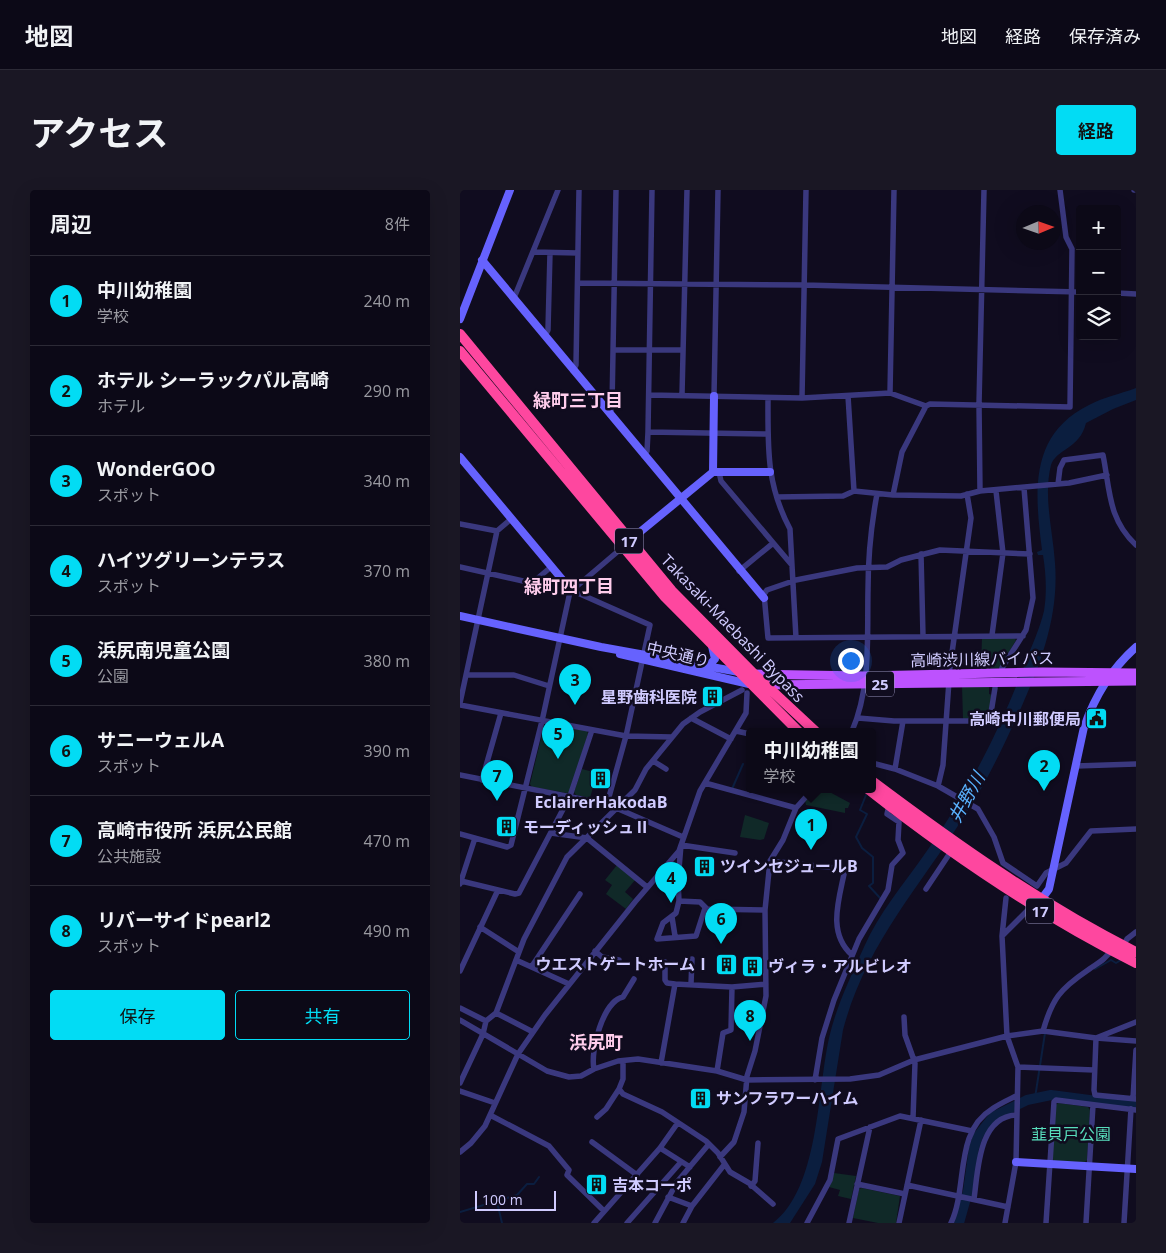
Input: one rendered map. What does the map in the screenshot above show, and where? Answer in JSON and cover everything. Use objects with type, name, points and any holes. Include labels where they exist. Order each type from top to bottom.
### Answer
[{"type":"highway","name":"Takasaki-Maebashi Bypass","points":[[460,334],[666,597],[739,672],[748,685]]},
{"type":"highway","name":"Takasaki-Maebashi Bypass","points":[[460,351],[626,544],[672,591],[748,685],[795,728]]},
{"type":"highway","name":"Takasaki-Maebashi Bypass","points":[[748,685],[765,685],[812,728]]},
{"type":"highway","name":"17","points":[[876,784],[952,847],[1032,906],[1136,963]]},
{"type":"highway","name":"17","points":[[873,793],[933,832]]},
{"type":"highway","name":"17","points":[[952,847],[1136,952]]},
{"type":"main road","name":"高崎渋川線バイパス","points":[[748,685],[949,677],[1136,673]]},
{"type":"main road","name":"高崎渋川線バイパス","points":[[1042,676],[1107,681],[1136,681]]},
{"type":"main road","name":"高崎渋川線バイパス","points":[[765,685],[865,680]]},
{"type":"main road","points":[[779,698],[779,688],[783,684]]},
{"type":"street","points":[[460,319],[510,190]]},
{"type":"street","points":[[514,298],[558,190]]},
{"type":"street","points":[[573,371],[576,365],[579,190]]},
{"type":"street","points":[[610,415],[614,350],[616,190]]},
{"type":"street","points":[[644,456],[647,451],[648,432],[652,190]]},
{"type":"street","points":[[682,395],[686,190]]},
{"type":"street","points":[[718,190],[714,396],[716,472],[721,481],[772,544],[791,564]]},
{"type":"street","points":[[802,398],[806,190]]},
{"type":"street","points":[[890,393],[894,190]]},
{"type":"street","points":[[980,491],[979,404],[984,190]]},
{"type":"street","points":[[649,395],[802,398],[890,393],[926,406],[930,404],[979,404],[1070,407],[1072,249],[1066,237],[1060,190]]},
{"type":"street","points":[[534,252],[578,253]]},
{"type":"street","points":[[544,336],[548,330],[550,252]]},
{"type":"street","points":[[482,260],[739,571],[764,598]]},
{"type":"street","points":[[578,282],[804,285],[1076,292]]},
{"type":"street","points":[[1121,293],[1136,294]]},
{"type":"street","points":[[614,350],[683,350]]},
{"type":"street","points":[[848,396],[854,491]]},
{"type":"street","points":[[768,398],[770,472],[777,497],[790,529],[796,638]]},
{"type":"street","points":[[893,495],[902,452],[926,406]]},
{"type":"street","points":[[648,432],[768,434]]},
{"type":"street","points":[[1056,484],[1064,460],[1103,454],[1118,525],[1136,545]]},
{"type":"street","points":[[460,457],[571,590],[650,625],[626,736],[607,804]]},
{"type":"street","points":[[460,834],[507,847],[511,846],[542,721],[571,590],[716,472],[770,472]]},
{"type":"street","points":[[777,497],[843,496],[854,491],[893,495],[961,496],[980,491],[1056,484],[1107,475]]},
{"type":"street","points":[[1002,668],[1026,630],[1033,598],[1027,487]]},
{"type":"street","points":[[992,636],[1003,553],[996,491]]},
{"type":"street","points":[[853,728],[858,718],[865,680],[869,637],[869,566],[873,516],[877,494]]},
{"type":"street","points":[[938,786],[942,765],[954,636],[971,518],[967,494]]},
{"type":"street","points":[[512,519],[497,532],[460,704],[626,736],[672,737]]},
{"type":"street","points":[[460,524],[497,532]]},
{"type":"street","points":[[739,571],[772,544]]},
{"type":"street","points":[[1023,636],[768,638],[764,598],[767,590],[792,583],[869,566],[887,566],[921,554],[940,550],[1030,554]]},
{"type":"street","points":[[921,554],[922,636]]},
{"type":"street","points":[[460,567],[532,583],[551,567]]},
{"type":"street","name":"中央通り","points":[[460,616],[643,657],[748,685]]},
{"type":"street","points":[[707,667],[715,659],[712,646]]},
{"type":"street","points":[[1002,936],[1032,906],[1042,899],[1049,890],[1088,718],[1098,692],[1136,647]]},
{"type":"street","name":"中央通り","points":[[643,657],[739,672]]},
{"type":"street","points":[[466,675],[514,675],[550,686]]},
{"type":"street","points":[[460,1083],[483,1034],[486,1021],[496,1013],[518,952],[567,857],[635,790],[653,760],[691,718],[748,685]]},
{"type":"street","points":[[460,1152],[477,1137],[496,1103],[518,1054],[533,1032],[595,951],[678,851],[705,783],[746,713],[748,685]]},
{"type":"street","points":[[858,718],[903,721],[990,719],[995,688]]},
{"type":"street","points":[[482,780],[501,713]]},
{"type":"street","points":[[691,718],[731,740]]},
{"type":"street","points":[[895,769],[903,721]]},
{"type":"street","points":[[475,838],[460,882],[515,894],[519,893],[570,796],[592,730]]},
{"type":"street","points":[[736,731],[746,733]]},
{"type":"street","points":[[653,760],[666,768]]},
{"type":"street","points":[[876,764],[895,769],[938,786],[977,808],[992,832],[1003,863],[1037,886],[1046,873],[1066,863],[1091,831],[1136,829]]},
{"type":"street","points":[[1076,766],[1136,764]]},
{"type":"street","points":[[460,776],[607,804],[683,836]]},
{"type":"street","points":[[705,783],[796,808]]},
{"type":"street","points":[[720,1157],[734,1142],[737,1135],[747,1104],[747,1080],[758,1040],[766,984],[766,910],[770,861],[783,840],[796,808],[809,793]]},
{"type":"street","points":[[816,1080],[825,1025],[866,924],[888,890],[892,865],[903,853],[898,840],[899,822],[886,812],[889,805]]},
{"type":"street","points":[[551,833],[587,838],[647,887]]},
{"type":"street","points":[[681,844],[735,853]]},
{"type":"street","points":[[681,844],[678,881],[679,901],[676,913],[663,923],[657,939],[675,936],[696,936],[705,908]]},
{"type":"street","points":[[926,889],[952,847]]},
{"type":"street","points":[[770,861],[845,870],[837,907],[837,920],[842,944],[852,955]]},
{"type":"street","points":[[460,971],[462,960],[498,890]]},
{"type":"street","points":[[532,966],[580,894]]},
{"type":"street","points":[[1005,1223],[1016,1162],[1018,1067],[1008,1036],[1002,936],[1006,898]]},
{"type":"street","points":[[679,901],[698,901],[705,908],[766,910]]},
{"type":"street","points":[[672,916],[675,936]]},
{"type":"street","points":[[480,927],[518,952]]},
{"type":"street","points":[[1123,946],[1127,939],[1136,932]]},
{"type":"street","points":[[1045,1032],[1050,1006],[1058,994],[1074,979],[1107,958],[1111,950]]},
{"type":"street","points":[[595,951],[602,957],[620,960]]},
{"type":"street","points":[[691,984],[692,959]]},
{"type":"street","points":[[516,960],[569,984]]},
{"type":"street","points":[[665,962],[665,980],[667,983],[732,987],[766,984]]},
{"type":"street","points":[[594,1069],[592,1060],[601,1024],[612,1003],[616,998],[623,997],[634,979]]},
{"type":"street","points":[[661,1063],[675,984]]},
{"type":"street","points":[[717,1071],[723,1033],[731,1030],[732,987]]},
{"type":"street","points":[[460,1008],[486,1021]]},
{"type":"street","points":[[496,1013],[533,1032]]},
{"type":"street","points":[[904,1017],[905,1035],[914,1060],[913,1118]]},
{"type":"street","points":[[460,1020],[556,1074],[581,1076],[594,1069],[638,1059],[717,1071],[747,1080],[842,1080],[878,1075],[914,1060],[1008,1036],[1045,1032],[1136,1041]]},
{"type":"street","points":[[1096,1038],[1136,1022]]},
{"type":"street","points":[[1096,1038],[1095,1095],[1134,1098],[1136,1050]]},
{"type":"street","points":[[597,1117],[606,1108],[619,1089],[623,1079],[623,1061]]},
{"type":"street","points":[[1018,1067],[1094,1070]]},
{"type":"street","points":[[619,1089],[627,1096],[662,1112],[709,1144],[732,1174],[744,1180],[773,1204]]},
{"type":"street","points":[[460,1090],[496,1103]]},
{"type":"street","points":[[951,1223],[960,1196],[967,1144],[972,1131],[980,1118],[991,1109],[1016,1098]]},
{"type":"street","points":[[1046,1223],[1054,1102],[1133,1110],[1124,1223]]},
{"type":"street","points":[[1086,1223],[1092,1105]]},
{"type":"street","points":[[972,1199],[979,1158],[988,1134],[1002,1119],[1016,1113]]},
{"type":"street","points":[[490,1115],[550,1147],[569,1170],[567,1175],[604,1212]]},
{"type":"street","points":[[808,1223],[830,1180],[838,1138],[900,1116],[972,1131]]},
{"type":"street","points":[[899,1223],[921,1120]]},
{"type":"street","points":[[594,1223],[660,1148],[677,1124]]},
{"type":"street","points":[[849,1223],[870,1127]]},
{"type":"street","points":[[592,1142],[637,1175]]},
{"type":"street","points":[[750,1186],[755,1180],[758,1143]]},
{"type":"street","points":[[655,1223],[677,1182],[709,1144]]},
{"type":"street","points":[[660,1148],[690,1167]]},
{"type":"street","points":[[627,1223],[681,1162]]},
{"type":"street","points":[[1016,1162],[1136,1169]]},
{"type":"street","points":[[683,1223],[692,1206],[724,1165]]},
{"type":"street","points":[[676,1168],[677,1182]]},
{"type":"street","points":[[663,1182],[673,1189]]},
{"type":"street","points":[[857,1184],[905,1194]]},
{"type":"street","points":[[907,1185],[1008,1207]]},
{"type":"street","points":[[668,1197],[692,1206]]},
{"type":"green space","points":[[982,637],[1014,638],[1016,640],[1000,668],[981,669]]},
{"type":"green space","points":[[962,686],[989,686],[989,694],[992,695],[988,717],[963,719]]},
{"type":"green space","points":[[547,724],[587,731],[588,734],[570,792],[567,793],[532,787],[530,784],[544,726]]},
{"type":"green space","points":[[582,769],[597,773],[590,798],[576,795],[574,792]]},
{"type":"green space","points":[[811,793],[831,793],[850,803],[848,808],[845,808],[845,813],[806,805],[805,800]]},
{"type":"green space","points":[[745,815],[769,823],[764,839],[740,837]]},
{"type":"green space","points":[[617,865],[636,879],[625,892],[633,899],[626,909],[606,894],[612,885],[605,880]]},
{"type":"green space","name":"韮貝戸公園","points":[[1058,1103],[1088,1107],[1090,1110],[1087,1160],[1085,1162],[1054,1161],[1052,1158],[1055,1106]]},
{"type":"green space","points":[[834,1173],[856,1176],[851,1199],[838,1196],[840,1190],[829,1187]]},
{"type":"green space","points":[[859,1189],[900,1196],[896,1223],[878,1223],[853,1218]]},
{"type":"water","name":"井野川","points":[[1136,388],[1136,400],[1086,423],[1079,438],[1058,455],[1051,465],[1048,502],[1056,582],[1052,619],[1036,673],[1008,736],[979,792],[894,919],[865,971],[843,1030],[822,1162],[815,1184],[790,1223],[773,1223],[788,1207],[799,1187],[808,1163],[814,1138],[829,1038],[840,1003],[854,969],[877,922],[939,833],[968,786],[994,737],[1038,630],[1044,611],[1046,590],[1043,555],[1038,555],[1037,552],[1042,550],[1038,487],[1045,449],[1055,432],[1069,418],[1095,402]]},
{"type":"waterway","points":[[732,789],[743,764]]},
{"type":"waterway","points":[[866,795],[860,810],[867,814],[856,837],[862,848],[873,857],[873,883],[869,886],[881,899]]},
{"type":"waterway","points":[[1095,969],[1111,960],[1116,963],[1121,960]]},
{"type":"waterway","points":[[1035,1098],[1045,1033]]},
{"type":"waterway","points":[[959,1223],[968,1191],[974,1148],[978,1136],[993,1117],[1027,1100],[1051,1095],[1136,1106]]},
{"type":"waterway","points":[[460,1212],[517,1195],[527,1184],[534,1184],[539,1177]]},
{"type":"waterway","points":[[497,1202],[502,1223]]},
{"type":"place","name":"星野歯科医院","points":[[713,697]]},
{"type":"place","name":"WonderGOO","points":[[575,705]]},
{"type":"place","name":"高崎中川郵便局","points":[[1097,719]]},
{"type":"place","name":"浜尻南児童公園","points":[[558,759]]},
{"type":"place","name":"EclairerHakodaB","points":[[601,778]]},
{"type":"place","name":"ホテル シーラックパル高崎","points":[[1044,791]]},
{"type":"place","name":"高崎市役所 浜尻公民館","points":[[497,801]]},
{"type":"place","name":"モーディッシュⅡ","points":[[507,827]]},
{"type":"place","name":"中川幼稚園","points":[[811,850]]},
{"type":"place","name":"ツインセジュールB","points":[[704,866]]},
{"type":"place","name":"ハイツグリーンテラス","points":[[671,903]]},
{"type":"place","name":"サニーウェルA","points":[[721,944]]},
{"type":"place","name":"ウエストゲートホームⅠ","points":[[727,964]]},
{"type":"place","name":"ヴィラ・アルビレオ","points":[[752,966]]},
{"type":"place","name":"リバーサイドpearl2","points":[[750,1041]]},
{"type":"place","name":"サンフラワーハイム","points":[[700,1098]]},
{"type":"place","name":"吉本コーポ","points":[[596,1185]]},
{"type":"district","name":"緑町三丁目","points":[[578,400]]},
{"type":"district","name":"緑町四丁目","points":[[569,586]]},
{"type":"district","name":"浜尻町","points":[[596,1042]]}]
